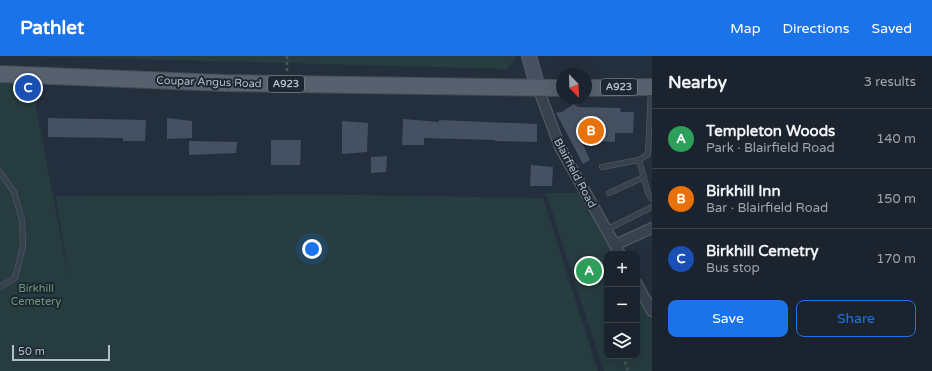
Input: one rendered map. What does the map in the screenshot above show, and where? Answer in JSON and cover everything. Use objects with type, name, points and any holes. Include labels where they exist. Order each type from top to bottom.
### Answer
[{"type":"main road","name":"Coupar Angus Road","points":[[0,74],[224,83],[556,88]]},
{"type":"main road","name":"A923","points":[[592,88],[652,87]]},
{"type":"street","points":[[529,56],[538,88]]},
{"type":"street","name":"Blairfield Road","points":[[538,88],[560,147],[617,250]]},
{"type":"street","points":[[617,250],[652,228]]},
{"type":"street","points":[[639,287],[652,311]]},
{"type":"lane","points":[[602,167],[639,160],[648,154],[652,87]]},
{"type":"lane","points":[[639,160],[648,193],[652,199]]},
{"type":"lane","points":[[0,172],[14,192],[22,220],[23,246],[15,278],[0,287]]},
{"type":"lane","points":[[609,193],[644,177]]},
{"type":"lane","points":[[606,230],[652,207]]},
{"type":"path","points":[[624,359],[628,371]]},
{"type":"green space","points":[[23,56],[514,56],[515,59],[507,69]]},
{"type":"green space","name":"Birkhill Cemetery","points":[[31,82],[68,275],[56,196],[360,195],[543,198],[598,371],[0,371],[0,83]]},
{"type":"green space","points":[[546,193],[581,193],[618,251],[604,251],[604,359],[640,359],[640,289],[652,311],[652,371],[604,371]]},
{"type":"building","points":[[574,104],[578,107],[621,108],[620,112],[634,112],[633,133],[615,133],[615,142],[581,140],[590,160],[583,164],[556,113],[562,112]]},
{"type":"building","points":[[48,118],[146,120],[145,141],[123,141],[123,138],[48,137]]},
{"type":"building","points":[[167,118],[192,121],[192,138],[167,139]]},
{"type":"building","points":[[403,119],[439,122],[439,120],[537,124],[537,142],[424,138],[424,145],[402,145]]},
{"type":"building","points":[[342,121],[368,123],[367,152],[342,154]]},
{"type":"building","points":[[271,140],[301,140],[300,165],[271,165]]},
{"type":"building","points":[[189,141],[237,142],[236,153],[189,155]]},
{"type":"building","points":[[387,156],[386,172],[371,173],[371,157]]},
{"type":"building","points":[[531,165],[553,167],[552,186],[530,186]]},
{"type":"place","name":"Birkhill Cemetry","points":[[28,88]]},
{"type":"place","name":"Birkhill Inn","points":[[591,131]]},
{"type":"place","name":"Templeton Woods","points":[[589,271]]}]
